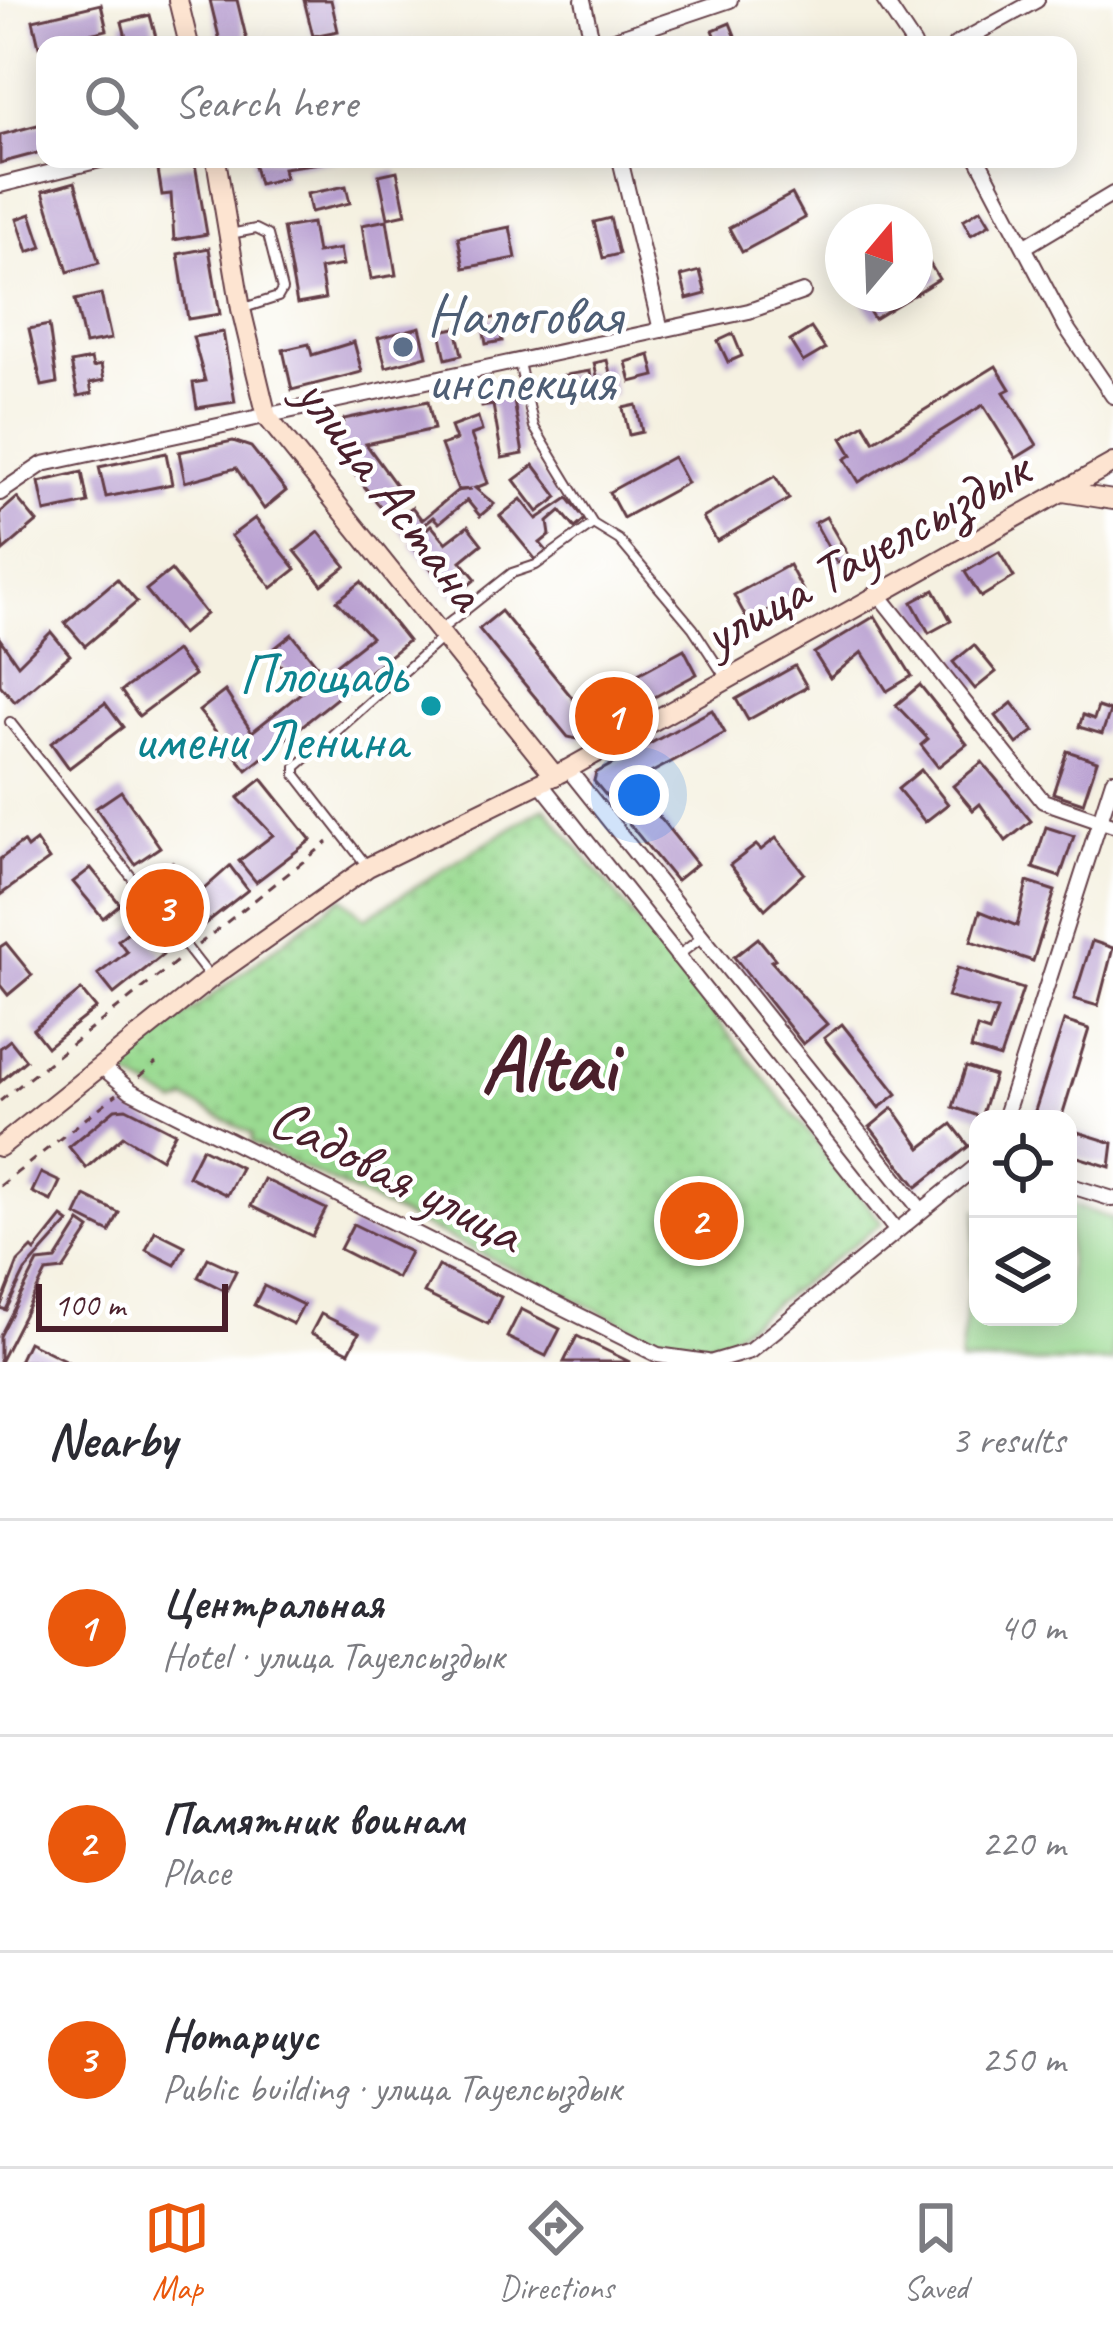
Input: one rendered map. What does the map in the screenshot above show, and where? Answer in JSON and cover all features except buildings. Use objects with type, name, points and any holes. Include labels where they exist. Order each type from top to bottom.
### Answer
[{"type":"street","points":[[178,0],[188,36]]},
{"type":"street","points":[[583,0],[593,36]]},
{"type":"street","points":[[622,36],[730,0]]},
{"type":"street","points":[[884,0],[908,36]]},
{"type":"street","points":[[972,36],[1037,0]]},
{"type":"street","points":[[0,185],[68,168]]},
{"type":"street","name":"улица Астана","points":[[218,168],[241,309],[267,417],[555,776],[702,937],[921,1210]]},
{"type":"street","points":[[622,168],[661,330]]},
{"type":"street","points":[[983,168],[1066,327],[1113,396]]},
{"type":"street","points":[[1027,246],[1113,194]]},
{"type":"street","points":[[0,493],[44,464],[749,311],[803,292]]},
{"type":"street","name":"улица Тауелсыздык","points":[[0,1147],[211,978],[368,867],[555,776],[1113,463]]},
{"type":"street","points":[[1063,492],[1113,500]]},
{"type":"street","points":[[880,595],[1043,801],[1107,823]]},
{"type":"street","name":"улица Астана","points":[[555,776],[675,958],[896,1230]]},
{"type":"street","points":[[1007,1110],[1107,823],[1113,780]]},
{"type":"street","name":"Садовая улица","points":[[101,1066],[126,1087],[658,1358],[710,1362]]},
{"type":"street","points":[[710,1362],[750,1351],[969,1172]]},
{"type":"street","points":[[1077,1188],[1113,1199]]},
{"type":"lane","points":[[229,234],[256,230],[268,235],[282,290],[278,298],[241,309]]},
{"type":"lane","points":[[518,361],[534,427],[593,524],[619,541],[693,628],[727,681]]},
{"type":"lane","points":[[368,867],[296,775],[296,767],[512,573],[536,565],[593,524]]},
{"type":"lane","points":[[10,722],[211,978]]},
{"type":"lane","points":[[675,958],[702,937]]},
{"type":"path","points":[[0,1100],[328,842]]},
{"type":"path","points":[[0,1186],[156,1063]]},
{"type":"green space","points":[[545,807],[882,1223],[719,1345],[651,1336],[252,1143],[252,1134],[187,1100],[177,1104],[123,1074],[122,1064],[342,897],[365,918]]},
{"type":"green space","points":[[1077,1207],[1113,1219],[1113,1362],[960,1362],[969,1285],[969,1326],[1077,1326]]},
{"type":"place","name":"Налоговая инспекция","points":[[403,347]]},
{"type":"place","name":"Площадь имени Ленина","points":[[431,706]]},
{"type":"place","name":"Центральная","points":[[614,716]]},
{"type":"place","name":"Нотариус","points":[[165,908]]},
{"type":"place","name":"Памятник воинам","points":[[699,1221]]},
{"type":"district","name":"Altai","points":[[548,1063]]}]
